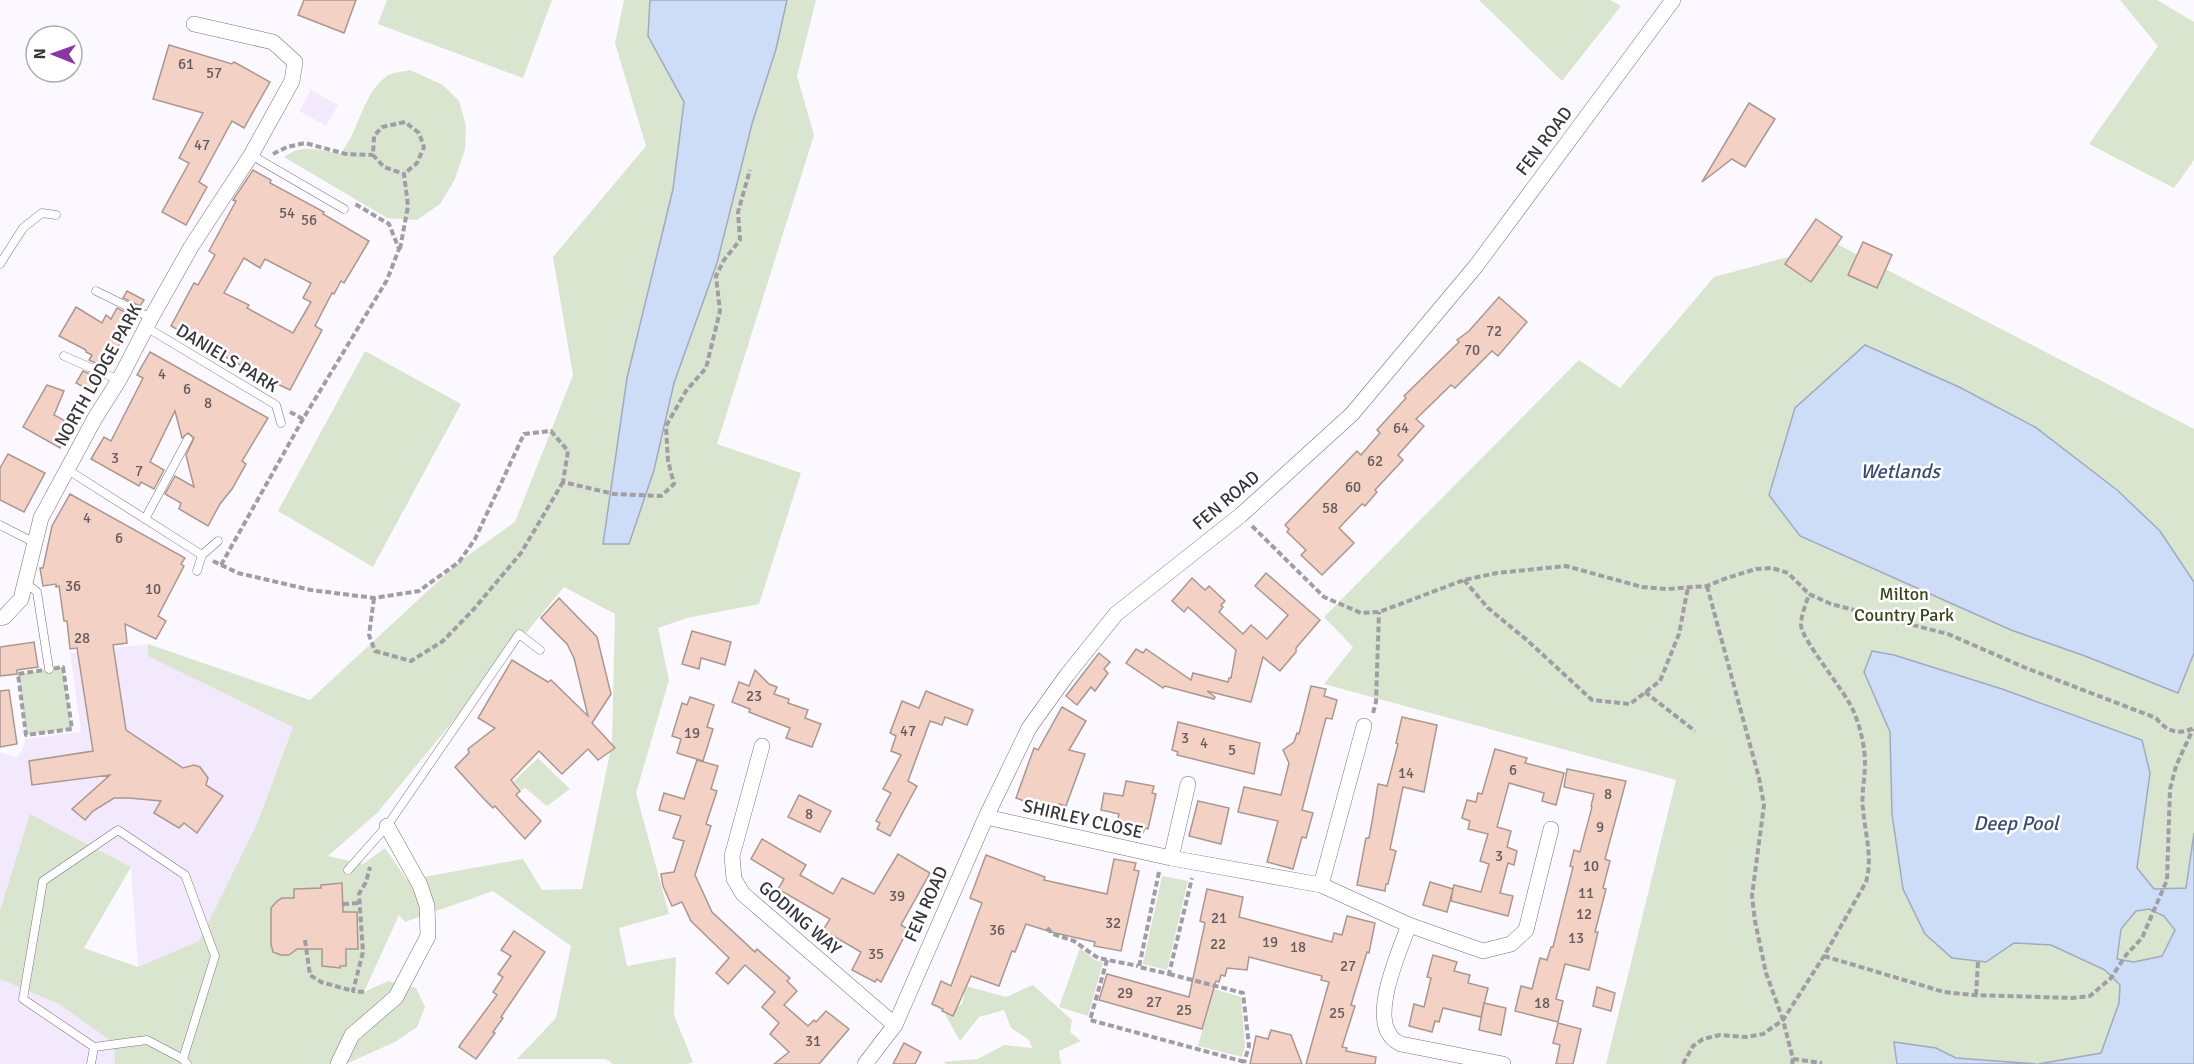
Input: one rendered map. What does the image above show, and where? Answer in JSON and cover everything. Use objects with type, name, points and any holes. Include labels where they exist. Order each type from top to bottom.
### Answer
[{"type":"street","name":"FEN ROAD","points":[[865,1064],[895,1025],[986,817],[1029,728],[1067,675],[1116,614],[1241,515],[1352,414],[1476,266],[1673,0]]},
{"type":"street","name":"NORTH LODGE PARK","points":[[0,618],[4,617],[21,599],[41,518],[95,418],[119,380],[148,322],[191,247],[251,155],[292,81],[295,62],[273,42],[194,24]]},
{"type":"street","points":[[1321,885],[1364,726]]},
{"type":"street","name":"GODING WAY","points":[[762,746],[732,856],[734,879],[743,894],[895,1025]]},
{"type":"street","points":[[1167,857],[1188,784]]},
{"type":"street","name":"SHIRLEY CLOSE","points":[[986,817],[1196,863],[1321,885],[1409,925],[1483,951],[1511,944],[1526,930],[1551,829]]},
{"type":"street","points":[[338,1064],[352,1035],[396,998],[428,936],[427,906],[420,885],[387,826]]},
{"type":"street","points":[[1409,925],[1389,977],[1383,1017],[1389,1035],[1401,1044],[1503,1064]]},
{"type":"lane","points":[[251,155],[344,209]]},
{"type":"lane","points":[[0,264],[23,228],[42,213],[56,215]]},
{"type":"lane","name":"DANIELS PARK","points":[[96,291],[276,405],[280,423]]},
{"type":"lane","points":[[64,356],[119,380]]},
{"type":"lane","points":[[146,519],[188,439]]},
{"type":"lane","points":[[68,470],[202,555]]},
{"type":"lane","points":[[0,525],[35,543]]},
{"type":"lane","points":[[197,572],[202,555],[219,541]]},
{"type":"lane","points":[[26,583],[37,592],[49,669]]},
{"type":"lane","points":[[348,870],[387,826],[519,634],[540,650]]},
{"type":"lane","points":[[118,830],[185,875],[215,956],[185,1062],[147,1040],[94,1047],[23,999],[43,881],[118,830]]},
{"type":"lane","points":[[91,1064],[94,1047]]},
{"type":"path","points":[[373,155],[374,136],[382,127],[405,122],[419,133],[424,147],[417,163],[404,174]]},
{"type":"path","points":[[282,160],[272,154],[287,147],[305,143],[346,154],[373,155],[384,167],[404,174]]},
{"type":"path","points":[[563,482],[614,494],[661,496],[674,484],[668,461],[666,426],[686,391],[706,368],[720,311],[716,276],[724,260],[740,240],[738,212],[750,170]]},
{"type":"path","points":[[221,565],[303,419],[387,280],[399,249],[408,206],[404,174]]},
{"type":"path","points":[[350,201],[389,224],[399,249]]},
{"type":"path","points":[[202,555],[238,573],[311,590],[374,598],[419,591],[459,562],[475,539],[524,434],[551,431],[568,451],[563,482],[521,553],[473,610],[443,641],[411,661],[375,651],[369,635],[374,598]]},
{"type":"path","points":[[1241,515],[1324,597],[1361,613],[1379,612],[1464,580],[1497,573],[1566,566],[1642,587],[1667,589],[1707,586],[1756,570],[1772,568],[1788,573],[1809,594],[1831,604],[1948,634],[2026,668],[2156,718],[2169,731],[2181,733],[2194,728]]},
{"type":"path","points":[[1464,580],[1488,608],[1528,640],[1592,700],[1630,704],[1660,681],[1678,634],[1688,588]]},
{"type":"path","points":[[1707,586],[1759,778],[1764,806],[1752,896],[1766,973],[1784,1020],[1792,1061],[1822,1063]]},
{"type":"path","points":[[1683,1064],[1693,1046],[1703,1039],[1720,1035],[1746,1037],[1763,1034],[1784,1020],[1866,882],[1869,859],[1862,806],[1865,763],[1862,736],[1853,710],[1803,635],[1801,625],[1809,594]]},
{"type":"path","points":[[1364,726],[1370,720],[1376,702],[1379,612]]},
{"type":"path","points":[[63,667],[72,729],[26,735],[18,674],[49,669],[63,667]]},
{"type":"path","points":[[1645,692],[1695,731]]},
{"type":"path","points":[[1824,956],[1944,992],[2084,998],[2090,996],[2111,978],[2126,955],[2142,938],[2167,880],[2170,789],[2176,766],[2194,728]]},
{"type":"path","points":[[1139,966],[1167,857]]},
{"type":"path","points":[[1169,974],[1196,863]]},
{"type":"path","points":[[353,991],[363,952],[359,894],[366,882],[370,867]]},
{"type":"path","points":[[343,904],[360,903]]},
{"type":"path","points":[[1047,928],[1053,934],[1074,941],[1098,958],[1139,966],[1243,993],[1249,1046],[1245,1063],[1090,1020],[1107,960]]},
{"type":"path","points":[[305,940],[310,975],[321,982],[364,992]]},
{"type":"path","points":[[1976,995],[1978,962]]},
{"type":"shaded area","points":[[311,90],[338,105],[326,126],[299,111]]},
{"type":"shaded area","points":[[148,644],[148,656],[293,727],[257,824],[199,941],[138,967],[131,867],[30,814],[0,910],[0,752],[16,757],[22,751],[25,739],[81,732],[70,653]]},
{"type":"shaded area","points":[[0,979],[59,1004],[115,1043],[115,1064],[0,1064]]},
{"type":"green space","points":[[387,0],[552,0],[523,78],[378,24]]},
{"type":"green space","points":[[624,0],[816,0],[797,76],[814,135],[717,444],[801,473],[759,604],[687,618],[658,628],[669,680],[636,793],[669,914],[619,928],[627,966],[676,957],[674,1015],[693,1062],[688,1064],[613,1064],[606,1059],[517,1059],[556,1018],[571,946],[493,891],[405,922],[399,915],[364,992],[388,981],[416,988],[425,1007],[417,1027],[395,1042],[346,1064],[115,1064],[114,1043],[59,1004],[0,979],[0,910],[30,814],[131,867],[84,948],[138,967],[199,941],[257,824],[293,727],[148,656],[148,644],[310,700],[459,562],[515,522],[573,375],[553,257],[646,146],[615,43]],"holes":[[[564,587],[615,614],[612,743],[582,889],[542,890],[523,859],[407,880],[385,848],[363,864],[328,856],[378,812]]]},
{"type":"green space","points":[[1479,0],[1610,0],[1621,6],[1562,81]]},
{"type":"green space","points":[[2120,0],[2157,0],[2194,22],[2194,160],[2174,188],[2089,144],[2158,46]]},
{"type":"green space","points":[[410,70],[443,85],[459,101],[466,126],[465,149],[455,179],[440,204],[417,220],[387,218],[284,157],[304,149],[340,154],[347,145],[366,103],[378,84],[389,75]]},
{"type":"green space","name":"Milton Country Park","points":[[1837,244],[2194,429],[2194,1064],[1606,1064],[1676,780],[1324,684],[1353,647],[1324,617],[1579,360],[1620,388],[1714,277]]},
{"type":"green space","points":[[365,351],[461,404],[373,567],[278,511]]},
{"type":"green space","points":[[63,667],[72,729],[26,735],[18,674]]},
{"type":"green space","points":[[538,758],[570,789],[547,806],[525,788],[521,790],[514,781]]},
{"type":"green space","points":[[1162,876],[1188,881],[1167,970],[1143,964]]},
{"type":"green space","points":[[1080,948],[1095,960],[1103,962],[1088,1016],[1059,1007]]},
{"type":"green space","points":[[1033,985],[1072,1020],[1070,1032],[1081,1041],[1059,1051],[1062,1064],[947,1064],[943,1062],[978,1059],[1004,1045],[1032,1048],[1029,1040],[1011,1028],[1004,1010],[979,1017],[960,1041],[945,1014],[962,1004],[966,986],[1006,997]]},
{"type":"green space","points":[[1214,989],[1241,997],[1245,1046],[1242,1057],[1198,1046]]},
{"type":"water","points":[[650,0],[787,0],[776,49],[752,124],[717,263],[674,383],[654,470],[629,544],[603,544],[627,378],[673,189],[684,102],[648,36]]},
{"type":"water","name":"Wetlands","points":[[1865,345],[1959,387],[2035,427],[2117,490],[2160,531],[2194,582],[2194,653],[2178,693],[2011,630],[1800,536],[1769,495],[1795,408]]},
{"type":"water","name":"Deep Pool","points":[[1872,651],[1894,655],[2002,689],[2142,740],[2150,773],[2137,868],[2154,889],[2186,888],[2194,833],[2194,1064],[2038,1064],[2101,1053],[2119,1003],[2120,985],[2105,970],[2051,945],[2014,943],[1986,962],[1952,958],[1925,934],[1903,889],[1892,814],[1890,732],[1864,672]],"holes":[[[2149,909],[2164,916],[2175,930],[2162,956],[2134,962],[2117,959],[2121,929],[2136,911]]]},
{"type":"water","points":[[1894,1042],[1936,1048],[1956,1058],[2037,1064],[1897,1064]]},
{"type":"building","points":[[304,0],[356,0],[344,33],[298,15]]},
{"type":"building","points":[[169,45],[232,64],[234,62],[270,82],[244,128],[232,121],[199,182],[207,187],[186,225],[162,212],[189,163],[179,158],[203,113],[153,99]]},
{"type":"building","points":[[1749,103],[1775,119],[1745,167],[1732,159],[1702,182]]},
{"type":"building","points":[[253,170],[271,180],[270,183],[324,212],[323,214],[369,241],[344,283],[341,281],[334,294],[332,293],[315,326],[322,330],[290,390],[256,374],[171,326],[194,283],[198,285],[215,255],[209,251],[236,201],[233,200]],"holes":[[[244,258],[260,268],[265,259],[311,283],[303,298],[311,302],[293,333],[247,308],[249,305],[224,293]]]},
{"type":"building","points":[[1816,219],[1842,237],[1811,282],[1785,264]]},
{"type":"building","points":[[1863,242],[1892,255],[1877,288],[1848,275]]},
{"type":"building","points":[[127,291],[144,300],[140,306],[123,298]]},
{"type":"building","points":[[1499,297],[1527,322],[1498,356],[1492,351],[1455,388],[1451,385],[1416,419],[1424,426],[1398,455],[1403,460],[1375,490],[1377,492],[1365,506],[1362,504],[1339,528],[1354,543],[1322,575],[1301,555],[1306,550],[1287,532],[1289,529],[1285,525],[1357,451],[1361,455],[1380,433],[1377,430],[1406,398],[1404,396],[1459,342],[1457,340],[1469,331]]},
{"type":"building","points":[[76,307],[102,323],[106,315],[111,319],[117,308],[135,317],[106,368],[89,360],[92,355],[86,350],[59,336]]},
{"type":"building","points":[[150,352],[268,418],[242,461],[246,464],[208,526],[179,509],[181,503],[165,494],[175,476],[194,487],[186,455],[194,438],[188,433],[182,438],[175,411],[150,462],[164,470],[154,489],[141,482],[139,486],[91,459],[104,437],[111,441],[143,378],[137,375]]},
{"type":"building","points":[[83,371],[100,378],[93,392],[76,383]]},
{"type":"building","points":[[47,385],[64,391],[54,415],[71,424],[60,448],[23,427]]},
{"type":"building","points":[[8,454],[45,473],[24,512],[0,500],[0,468]]},
{"type":"building","points":[[70,494],[185,558],[181,564],[184,566],[158,616],[166,621],[156,639],[125,624],[127,643],[113,645],[126,730],[183,768],[194,765],[200,767],[208,778],[206,785],[223,796],[197,833],[184,823],[179,828],[154,813],[161,801],[114,798],[93,811],[85,820],[72,809],[110,775],[32,785],[29,761],[93,751],[77,648],[70,649],[67,621],[64,621],[59,586],[56,587],[56,584],[43,586],[40,568],[43,568],[52,526]]},
{"type":"building","points":[[1266,573],[1320,620],[1280,671],[1263,657],[1251,702],[1207,691],[1215,697],[1214,699],[1165,686],[1163,688],[1126,663],[1136,649],[1143,653],[1146,649],[1191,680],[1193,673],[1228,682],[1231,678],[1236,650],[1188,607],[1184,612],[1172,601],[1192,578],[1205,590],[1209,586],[1225,601],[1219,612],[1243,634],[1251,625],[1267,639],[1288,615],[1255,586]]},
{"type":"building","points":[[559,598],[597,637],[611,694],[592,723],[615,748],[598,760],[588,749],[562,774],[539,751],[511,780],[520,791],[516,795],[541,821],[525,839],[455,767],[469,753],[468,749],[495,728],[478,718],[512,660],[548,682],[551,680],[588,716],[574,658],[567,644],[541,618]]},
{"type":"building","points":[[692,631],[731,642],[725,665],[701,658],[699,669],[682,664]]},
{"type":"building","points":[[34,642],[38,667],[17,670],[17,674],[0,676],[0,647]]},
{"type":"building","points":[[1099,653],[1110,662],[1104,669],[1108,673],[1095,691],[1091,687],[1077,705],[1066,696]]},
{"type":"building","points":[[755,670],[769,684],[777,687],[774,694],[789,699],[788,703],[808,710],[805,718],[821,724],[812,747],[786,738],[790,728],[749,712],[750,709],[732,702],[739,682],[749,686]]},
{"type":"building","points":[[1311,686],[1326,689],[1324,696],[1337,700],[1332,719],[1326,718],[1302,810],[1313,813],[1306,838],[1302,837],[1293,869],[1267,862],[1278,821],[1238,812],[1244,787],[1281,795],[1289,763],[1283,750],[1294,742],[1297,733],[1299,734]]},
{"type":"building","points":[[9,690],[17,744],[0,747],[0,691]]},
{"type":"building","points":[[926,691],[973,710],[967,725],[945,717],[942,725],[930,721],[908,781],[917,786],[890,836],[877,829],[880,823],[876,821],[891,793],[883,789],[901,755],[891,751],[896,736],[890,733],[902,701],[919,708]]},
{"type":"building","points":[[690,697],[714,705],[707,727],[713,729],[703,761],[677,753],[681,739],[672,736],[682,703],[687,705]]},
{"type":"building","points":[[1062,707],[1086,721],[1069,750],[1085,754],[1066,806],[1059,804],[1056,813],[1016,798],[1034,748],[1038,750]]},
{"type":"building","points":[[1402,717],[1437,725],[1424,792],[1403,787],[1390,849],[1396,851],[1385,891],[1357,885],[1366,838],[1369,838],[1378,784],[1387,786],[1398,744],[1396,743]]},
{"type":"building","points":[[1178,722],[1260,743],[1254,774],[1177,755],[1178,752],[1172,750]]},
{"type":"building","points":[[1495,749],[1527,758],[1525,763],[1564,773],[1556,805],[1542,801],[1544,793],[1509,783],[1497,827],[1511,831],[1507,847],[1517,851],[1514,865],[1508,863],[1500,893],[1513,896],[1508,916],[1451,901],[1454,885],[1481,892],[1489,864],[1480,861],[1488,834],[1468,829],[1470,821],[1462,818],[1467,800],[1476,802],[1478,793],[1482,794]]},
{"type":"building","points":[[697,760],[718,766],[711,789],[717,791],[706,824],[711,826],[695,875],[712,912],[755,952],[757,949],[790,978],[787,981],[797,991],[784,1005],[808,1026],[814,1020],[816,1022],[826,1011],[849,1029],[819,1064],[774,1064],[789,1052],[770,1034],[779,1023],[762,1007],[775,992],[745,965],[728,984],[716,973],[729,958],[691,921],[682,902],[672,906],[663,886],[661,874],[674,872],[684,841],[673,838],[681,816],[659,810],[664,793],[684,799]]},
{"type":"building","points":[[1567,769],[1626,781],[1605,859],[1610,861],[1603,888],[1606,889],[1595,932],[1598,932],[1589,970],[1565,964],[1556,999],[1563,1001],[1558,1022],[1515,1011],[1521,986],[1532,989],[1540,958],[1547,960],[1551,947],[1553,947],[1573,867],[1570,866],[1574,850],[1580,852],[1592,807],[1594,794],[1564,787]]},
{"type":"building","points":[[1126,781],[1154,786],[1152,793],[1156,794],[1148,829],[1145,828],[1143,833],[1116,827],[1119,814],[1101,810],[1104,793],[1123,796]]},
{"type":"building","points":[[799,795],[831,811],[820,832],[788,817]]},
{"type":"building","points":[[1198,801],[1229,808],[1221,844],[1189,836]]},
{"type":"building","points":[[762,839],[806,865],[800,875],[833,894],[842,878],[874,894],[898,854],[930,873],[901,925],[908,929],[881,982],[877,979],[875,982],[852,970],[861,952],[823,930],[830,919],[778,889],[784,879],[751,859]]},
{"type":"building","points":[[986,855],[1045,877],[1044,880],[1107,894],[1114,859],[1136,863],[1134,870],[1139,871],[1121,951],[1094,946],[1095,942],[1026,924],[1015,952],[1012,951],[999,986],[971,976],[953,1016],[932,1004],[941,981],[951,986],[982,903],[970,898]]},
{"type":"building","points":[[1430,882],[1453,889],[1447,912],[1423,905]]},
{"type":"building","points":[[342,883],[343,912],[357,912],[358,949],[346,949],[346,966],[340,966],[340,968],[322,966],[322,949],[297,949],[289,955],[273,952],[271,908],[277,901],[282,898],[294,898],[294,889],[321,888],[321,885]]},
{"type":"building","points":[[1207,889],[1243,897],[1239,917],[1332,942],[1334,933],[1342,935],[1347,916],[1375,923],[1369,953],[1367,952],[1351,1005],[1355,1006],[1342,1047],[1347,1048],[1346,1051],[1376,1057],[1375,1064],[1306,1064],[1329,982],[1321,980],[1322,976],[1249,957],[1247,970],[1227,968],[1225,976],[1221,975],[1219,982],[1216,981],[1202,1029],[1099,1000],[1107,974],[1189,997],[1205,923],[1200,921]]},
{"type":"building","points":[[514,931],[545,952],[501,1017],[503,1018],[493,1032],[495,1033],[476,1059],[459,1047],[497,995],[493,992],[503,977],[498,974],[511,956],[501,950]]},
{"type":"building","points":[[1433,955],[1457,962],[1454,971],[1470,975],[1468,983],[1488,988],[1481,1017],[1443,1008],[1439,1022],[1435,1021],[1432,1032],[1409,1026],[1414,1004],[1424,1007],[1431,978],[1427,977]]},
{"type":"building","points":[[1597,987],[1615,993],[1611,1011],[1593,1006]]},
{"type":"building","points":[[1484,1003],[1506,1008],[1501,1035],[1479,1030]]},
{"type":"building","points":[[1558,1023],[1581,1029],[1573,1064],[1556,1064],[1560,1045],[1553,1043]]},
{"type":"building","points":[[1271,1030],[1291,1035],[1302,1064],[1250,1064],[1256,1036],[1268,1039]]},
{"type":"building","points":[[904,1043],[921,1052],[915,1064],[893,1064]]}]
